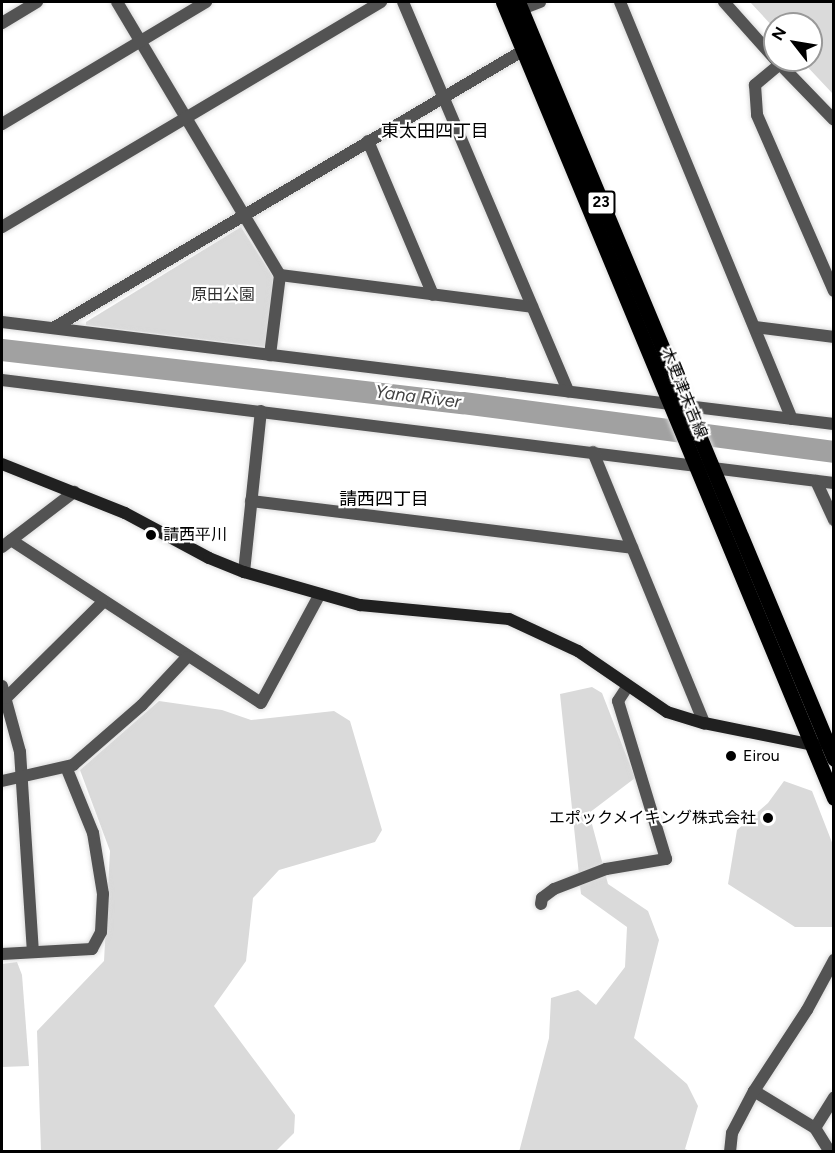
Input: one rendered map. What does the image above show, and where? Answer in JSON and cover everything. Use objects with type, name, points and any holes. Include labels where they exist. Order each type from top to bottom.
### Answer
[{"type":"main road","name":"木更津末吉線","points":[[513,7],[676,404],[693,464],[834,798]]},
{"type":"main road","name":"木更津末吉線","points":[[676,404],[711,467],[832,752]]},
{"type":"street","points":[[2,23],[37,2]]},
{"type":"street","points":[[117,2],[280,275],[270,355]]},
{"type":"street","points":[[2,124],[206,2]]},
{"type":"street","points":[[2,227],[381,2]]},
{"type":"street","points":[[403,2],[568,391]]},
{"type":"street","points":[[513,7],[540,2]]},
{"type":"street","points":[[620,2],[792,419]]},
{"type":"street","points":[[723,2],[763,46]]},
{"type":"street","points":[[55,327],[530,47]]},
{"type":"street","points":[[767,72],[755,85],[757,115],[834,291]]},
{"type":"street","points":[[788,72],[834,120]]},
{"type":"street","points":[[368,141],[433,295]]},
{"type":"street","points":[[280,275],[532,307]]},
{"type":"street","points":[[2,322],[834,424]]},
{"type":"street","points":[[755,327],[834,337]]},
{"type":"street","points":[[2,380],[834,483]]},
{"type":"street","points":[[244,572],[261,411]]},
{"type":"street","points":[[593,452],[704,723]]},
{"type":"street","points":[[2,464],[125,513],[209,558],[244,572],[370,606],[509,620],[578,651],[627,687],[668,712],[704,723],[812,745],[832,752]]},
{"type":"street","points":[[816,481],[834,520]]},
{"type":"street","points":[[74,492],[6,544],[261,703],[321,594]]},
{"type":"street","points":[[251,501],[632,548]]},
{"type":"street","points":[[33,952],[22,779],[4,692],[102,603]]},
{"type":"street","points":[[2,781],[22,779],[66,766],[110,734],[188,657]]},
{"type":"street","points":[[541,904],[542,898],[554,890],[606,869],[666,859],[618,701],[627,687]]},
{"type":"street","points":[[2,954],[92,949],[101,932],[104,894],[93,833],[66,766]]},
{"type":"street","points":[[730,1152],[732,1133],[754,1091],[807,1010],[834,960]]},
{"type":"street","points":[[754,1091],[815,1128],[830,1152]]},
{"type":"street","points":[[815,1128],[834,1098]]},
{"type":"green space","points":[[750,2],[833,2],[833,94],[812,72],[823,72],[823,12],[763,12],[763,16]]},
{"type":"green space","name":"原田公園","points":[[241,227],[273,277],[267,347],[86,325],[86,322]]},
{"type":"green space","points":[[592,687],[602,693],[635,778],[589,813],[608,884],[648,911],[659,940],[634,1038],[687,1084],[698,1106],[685,1149],[690,1151],[519,1152],[549,1038],[551,998],[578,990],[596,1005],[625,967],[627,927],[581,894],[560,694]]},
{"type":"green space","points":[[159,701],[222,710],[251,720],[334,711],[350,721],[382,830],[375,842],[279,870],[253,898],[246,961],[214,1006],[295,1115],[294,1133],[276,1151],[41,1151],[37,1031],[104,961],[110,851],[80,770]]},
{"type":"green space","points":[[784,781],[812,791],[833,845],[833,927],[795,927],[728,884],[737,830],[768,803]]},
{"type":"green space","points":[[17,962],[22,975],[29,1066],[2,1067],[2,964]]},
{"type":"waterway","name":"Yana River","points":[[2,350],[463,403],[834,452]]},
{"type":"place","name":"請西平川","points":[[151,535]]},
{"type":"place","name":"Eirou","points":[[731,756]]},
{"type":"place","name":"エポックメイキング株式会社","points":[[768,818]]},
{"type":"district","name":"東太田四丁目","points":[[435,131]]},
{"type":"district","name":"請西四丁目","points":[[384,499]]}]
